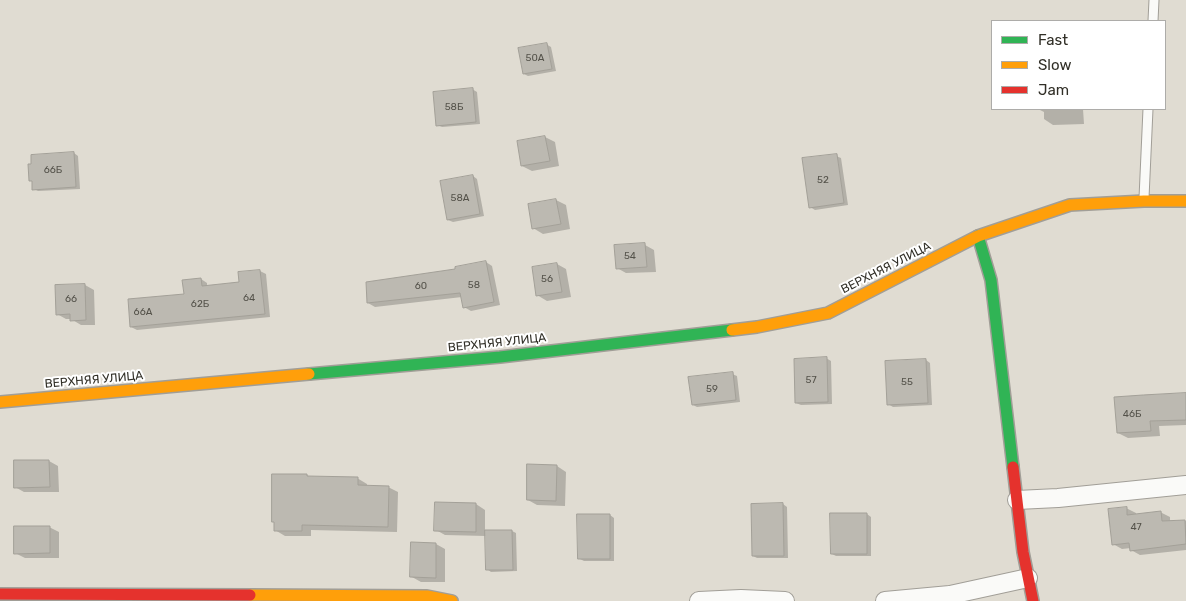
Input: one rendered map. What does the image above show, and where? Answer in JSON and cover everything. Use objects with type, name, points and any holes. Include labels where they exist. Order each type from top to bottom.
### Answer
[{"type":"street","name":"ВЕРХНЯЯ УЛИЦА","points":[[0,402],[500,357],[757,326],[828,313],[978,236],[1070,205],[1186,201]]},
{"type":"street","points":[[978,236],[990,280],[1023,552],[1033,601]]},
{"type":"street","points":[[1017,500],[1068,497],[1186,485]]},
{"type":"street","points":[[885,601],[950,595],[1028,578]]},
{"type":"street","points":[[0,594],[428,596],[452,601]]},
{"type":"street","points":[[699,601],[741,599],[785,601]]},
{"type":"lane","points":[[1153,20],[1154,0]]},
{"type":"lane","points":[[1144,201],[1148,110]]},
{"type":"building","points":[[547,43],[552,69],[523,74],[518,48]]},
{"type":"building","points":[[473,88],[476,122],[436,126],[433,92]]},
{"type":"building","points":[[545,136],[550,161],[521,166],[517,141]]},
{"type":"building","points":[[74,152],[76,187],[32,190],[32,181],[29,181],[28,164],[31,164],[31,155]]},
{"type":"building","points":[[837,154],[844,203],[809,208],[802,158]]},
{"type":"building","points":[[473,175],[480,214],[447,220],[440,181]]},
{"type":"building","points":[[556,199],[561,224],[532,229],[528,204]]},
{"type":"building","points":[[645,243],[647,267],[616,269],[614,245]]},
{"type":"building","points":[[486,261],[494,302],[463,308],[460,293],[367,303],[366,282],[455,269],[455,267]]},
{"type":"building","points":[[557,263],[562,292],[536,296],[532,267]]},
{"type":"building","points":[[260,270],[265,314],[130,327],[128,299],[184,294],[182,280],[201,278],[202,286],[239,282],[238,272]]},
{"type":"building","points":[[85,284],[86,320],[70,321],[70,314],[56,315],[55,285]]},
{"type":"building","points":[[827,357],[828,402],[795,403],[794,359]]},
{"type":"building","points":[[926,359],[928,403],[887,405],[885,361]]},
{"type":"building","points":[[733,372],[736,400],[692,405],[688,377]]},
{"type":"building","points":[[1186,393],[1186,420],[1150,421],[1151,431],[1117,433],[1114,397]]},
{"type":"building","points":[[14,460],[49,460],[50,487],[14,488]]},
{"type":"building","points":[[527,464],[557,465],[556,501],[527,500]]},
{"type":"building","points":[[272,474],[358,477],[358,485],[389,486],[388,527],[302,525],[302,531],[274,531],[274,522],[272,522]]},
{"type":"building","points":[[435,502],[476,503],[476,532],[434,531]]},
{"type":"building","points":[[783,503],[784,556],[752,556],[751,504]]},
{"type":"building","points":[[1127,507],[1127,515],[1161,511],[1162,521],[1185,520],[1186,544],[1130,551],[1129,543],[1112,545],[1108,509]]},
{"type":"building","points":[[830,513],[867,513],[867,554],[831,554]]},
{"type":"building","points":[[577,514],[610,514],[610,559],[578,559]]},
{"type":"building","points":[[14,526],[50,526],[50,553],[14,554]]},
{"type":"building","points":[[485,530],[512,530],[513,570],[486,570]]},
{"type":"building","points":[[411,542],[436,543],[436,578],[410,577]]},
{"type":"traffic: fast","points":[[978,236],[991,280],[1013,467]]},
{"type":"traffic: fast","points":[[309,374],[500,357],[732,330]]},
{"type":"traffic: slow","points":[[732,330],[828,313],[978,236],[1070,205],[1186,201]]},
{"type":"traffic: slow","points":[[0,402],[309,374]]},
{"type":"traffic: slow","points":[[250,595],[427,596],[452,601]]},
{"type":"traffic: jam","points":[[1013,467],[1023,552],[1033,601]]},
{"type":"traffic: jam","points":[[0,594],[250,595]]}]
